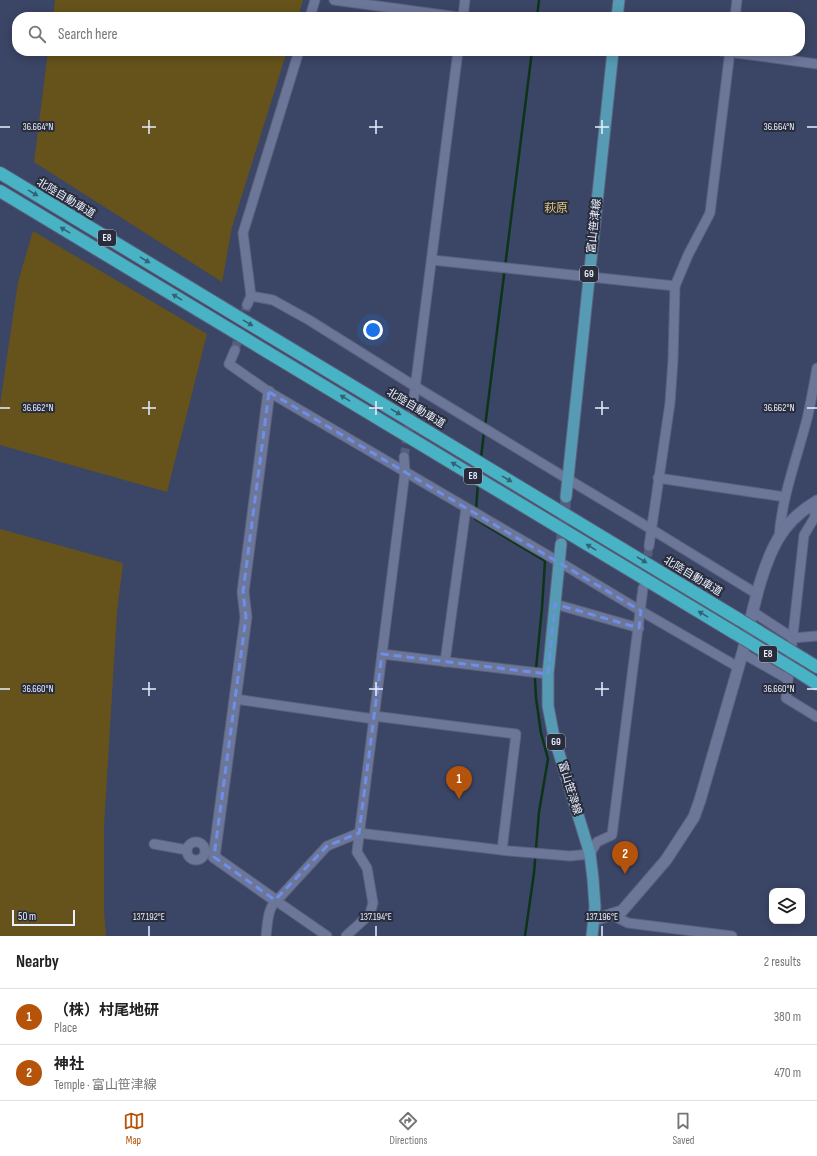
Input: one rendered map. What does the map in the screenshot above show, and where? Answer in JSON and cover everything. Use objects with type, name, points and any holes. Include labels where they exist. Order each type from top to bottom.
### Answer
[{"type":"highway","name":"北陸自動車道","points":[[0,173],[817,667]]},
{"type":"highway","name":"E8","points":[[0,191],[817,684]]},
{"type":"main road","points":[[618,12],[619,0]]},
{"type":"main road","name":"富山笹津線","points":[[566,496],[612,56]]},
{"type":"main road","name":"富山笹津線","points":[[561,544],[548,674],[548,706],[554,737],[590,854],[593,879],[594,920],[592,936]]},
{"type":"street","points":[[311,12],[315,0]]},
{"type":"street","points":[[334,0],[422,12]]},
{"type":"street","points":[[464,12],[465,0]]},
{"type":"street","points":[[735,12],[737,0]]},
{"type":"street","points":[[247,305],[250,296],[243,233],[297,56]]},
{"type":"street","points":[[413,404],[457,56]]},
{"type":"street","points":[[649,546],[670,403],[675,286],[688,255],[710,213],[726,56]]},
{"type":"street","points":[[762,56],[817,64]]},
{"type":"street","points":[[432,260],[675,286]]},
{"type":"street","points":[[250,296],[273,300],[309,320],[757,594]]},
{"type":"street","points":[[235,350],[229,364],[269,392],[738,667]]},
{"type":"street","points":[[779,537],[785,497],[807,420],[817,368]]},
{"type":"street","points":[[210,853],[235,699],[246,617],[243,592],[269,392]]},
{"type":"street","points":[[346,936],[370,914],[373,903],[367,868],[357,852],[405,472],[404,457]]},
{"type":"street","points":[[658,478],[785,497]]},
{"type":"street","points":[[594,920],[622,911],[666,860],[694,817],[738,667],[757,594],[773,548],[779,537],[804,509],[815,502]]},
{"type":"street","points":[[815,502],[815,517],[804,535],[786,698],[817,717]]},
{"type":"street","points":[[445,662],[466,508]]},
{"type":"street","points":[[266,936],[270,908],[275,900],[281,896],[327,846],[359,833],[502,850],[570,856],[590,854],[596,842],[612,835],[643,588]]},
{"type":"street","points":[[555,604],[639,628]]},
{"type":"street","points":[[753,612],[792,638],[817,636]]},
{"type":"street","points":[[742,652],[788,679]]},
{"type":"street","points":[[382,654],[548,674]]},
{"type":"street","points":[[235,699],[516,734],[502,850]]},
{"type":"street","points":[[154,844],[188,850],[188,847],[192,843],[198,842],[214,857],[327,936]]},
{"type":"street","points":[[610,914],[628,923],[732,936]]},
{"type":"highlighted area","points":[[269,392],[641,611],[639,628],[555,604],[548,674],[382,654],[359,833],[327,846],[275,900],[214,857],[246,617],[243,592]]},
{"type":"shaded area","points":[[55,0],[303,0],[299,12],[54,12]]},
{"type":"shaded area","points":[[47,56],[285,56],[232,227],[222,282],[34,162]]},
{"type":"shaded area","points":[[33,231],[207,334],[167,492],[0,445],[0,405],[18,282]]},
{"type":"shaded area","points":[[0,529],[123,563],[117,612],[104,826],[104,911],[106,936],[0,936]]},
{"type":"waterway","points":[[538,12],[539,0]]},
{"type":"waterway","points":[[485,427],[531,56]]},
{"type":"waterway","points":[[481,458],[484,432]]},
{"type":"waterway","points":[[476,510],[478,483]]},
{"type":"waterway","points":[[476,515],[475,519],[545,561],[535,679],[541,733],[548,759],[539,812],[534,873],[525,936]]},
{"type":"tunnel","points":[[235,350],[247,305]]},
{"type":"tunnel","points":[[404,457],[413,404]]},
{"type":"tunnel","points":[[561,544],[566,497]]},
{"type":"tunnel","points":[[644,583],[649,546]]},
{"type":"place","name":"（株）村尾地研","points":[[459,799]]},
{"type":"place","name":"神社","points":[[625,874]]},
{"type":"district","name":"萩原","points":[[556,208]]}]
